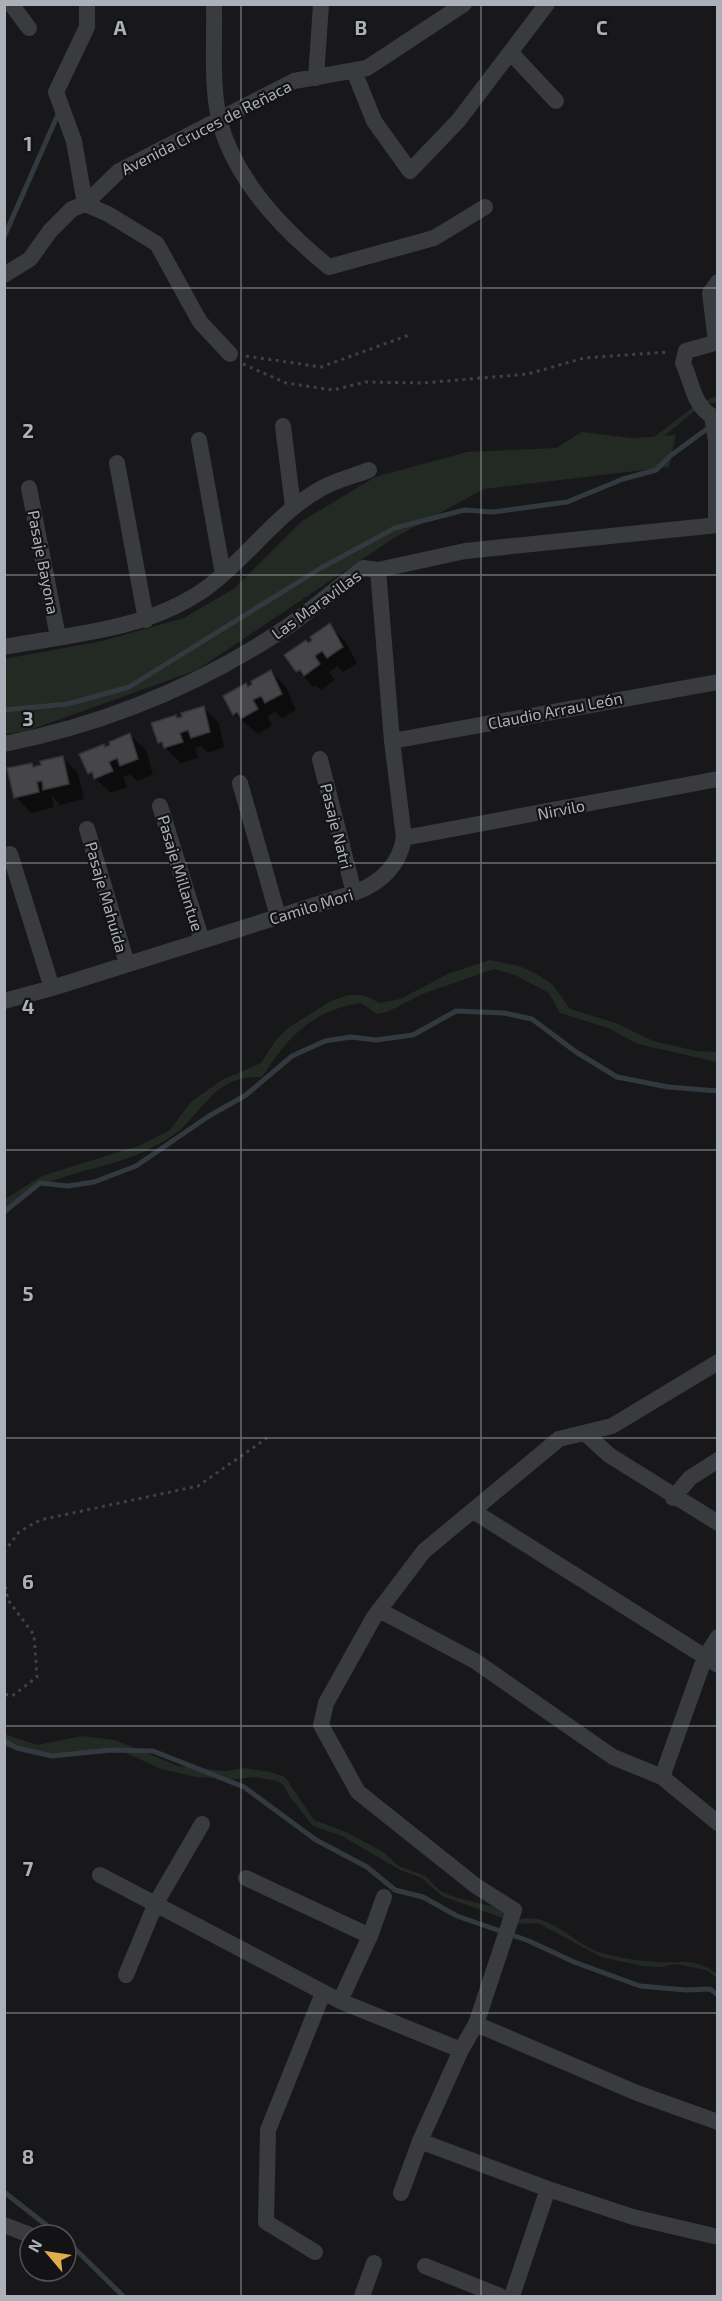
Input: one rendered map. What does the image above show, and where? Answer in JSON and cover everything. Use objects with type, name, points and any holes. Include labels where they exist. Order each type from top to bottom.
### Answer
[{"type":"street","points":[[11,4],[29,28]]},
{"type":"street","points":[[87,4],[87,27],[56,92],[74,141],[85,204],[108,214],[157,243],[200,321],[230,354]]},
{"type":"street","points":[[214,4],[215,90],[219,119],[236,164],[293,238],[329,267],[434,238],[485,207]]},
{"type":"street","points":[[316,78],[321,4]]},
{"type":"street","name":"Avenida Cruces de Reñaca","points":[[4,275],[30,260],[50,231],[72,209],[85,204],[119,171],[294,81],[367,68],[464,4]]},
{"type":"street","points":[[354,70],[374,121],[410,171],[458,121],[547,4]]},
{"type":"street","points":[[511,53],[556,101]]},
{"type":"street","points":[[717,282],[710,293],[717,342],[686,351],[683,363],[691,379],[695,398],[703,411],[712,416],[716,440],[717,525]]},
{"type":"street","points":[[283,426],[293,507]]},
{"type":"street","points":[[199,440],[223,574]]},
{"type":"street","points":[[117,463],[146,620]]},
{"type":"street","points":[[4,647],[146,620],[182,603],[223,574],[293,507],[324,486],[369,470]]},
{"type":"street","name":"Pasaje Bayona","points":[[29,488],[58,637]]},
{"type":"street","name":"Las Maravillas","points":[[4,744],[109,716],[183,686],[255,647],[288,626],[363,568],[378,570],[465,551],[717,525]]},
{"type":"street","name":"Camilo Mori","points":[[4,1001],[354,893],[392,870],[402,852],[404,838],[392,741],[378,570]]},
{"type":"street","name":"Claudio Arrau León","points":[[392,741],[717,682]]},
{"type":"street","name":"Pasaje Natri","points":[[320,759],[354,893]]},
{"type":"street","name":"Nirvilo","points":[[404,838],[717,779]]},
{"type":"street","points":[[240,783],[279,916]]},
{"type":"street","name":"Pasaje Millantue","points":[[160,806],[202,940]]},
{"type":"street","name":"Pasaje Mahuida","points":[[87,829],[127,964]]},
{"type":"street","points":[[10,854],[52,988]]},
{"type":"street","points":[[401,2193],[420,2141],[460,2050],[476,2024],[514,1910],[476,1886],[358,1792],[321,1725],[326,1702],[379,1610],[424,1551],[559,1439],[612,1426],[717,1362]]},
{"type":"street","points":[[585,1433],[609,1455],[673,1498],[717,1523]]},
{"type":"street","points":[[673,1498],[690,1478],[717,1460]]},
{"type":"street","points":[[473,1511],[711,1661]]},
{"type":"street","points":[[379,1610],[474,1661],[613,1757],[662,1777],[717,1823]]},
{"type":"street","points":[[662,1777],[711,1661],[717,1638]]},
{"type":"street","points":[[126,1975],[156,1903],[202,1824]]},
{"type":"street","points":[[100,1875],[323,1993],[460,2050]]},
{"type":"street","points":[[246,1878],[370,1936]]},
{"type":"street","points":[[340,2001],[370,1936],[384,1897]]},
{"type":"street","points":[[315,2252],[266,2222],[268,2130],[323,1993]]},
{"type":"street","points":[[476,2024],[637,2093],[717,2122]]},
{"type":"street","points":[[420,2141],[548,2189],[633,2217],[717,2237]]},
{"type":"street","points":[[512,2296],[548,2189]]},
{"type":"street","points":[[362,2296],[375,2263]]},
{"type":"street","points":[[425,2266],[500,2296]]},
{"type":"path","points":[[230,354],[321,367],[409,335]]},
{"type":"path","points":[[230,354],[259,372],[286,383],[333,390],[366,382],[423,383],[528,374],[584,358],[686,351]]},
{"type":"path","points":[[4,1552],[19,1532],[40,1520],[198,1486],[267,1438]]},
{"type":"path","points":[[4,1579],[8,1600],[34,1635],[37,1677],[12,1696],[4,1694]]},
{"type":"shaded area","points":[[717,396],[717,402],[702,405],[664,436],[676,435],[669,467],[484,489],[394,538],[197,670],[27,731],[5,734],[4,659],[102,641],[184,618],[235,588],[302,521],[375,477],[467,452],[556,448],[582,432],[631,438],[654,437],[697,404]]},
{"type":"shaded area","points":[[490,960],[519,966],[535,973],[553,985],[570,1009],[616,1023],[653,1041],[697,1051],[717,1052],[717,1062],[638,1044],[608,1028],[560,1013],[549,993],[515,975],[494,969],[425,993],[387,1012],[377,1014],[361,1003],[329,1012],[315,1019],[292,1038],[262,1077],[245,1078],[221,1088],[186,1125],[166,1140],[115,1163],[57,1179],[21,1196],[5,1209],[5,1199],[42,1176],[141,1145],[170,1130],[191,1102],[222,1080],[261,1063],[276,1040],[288,1028],[331,1001],[348,995],[363,995],[380,1003],[400,999],[450,973]]},
{"type":"shaded area","points":[[4,1734],[37,1745],[82,1736],[115,1740],[178,1766],[225,1771],[245,1768],[271,1772],[285,1777],[314,1820],[346,1832],[383,1852],[399,1866],[425,1876],[439,1890],[454,1897],[494,1907],[517,1920],[528,1918],[549,1923],[602,1953],[642,1961],[694,1963],[709,1968],[717,1974],[717,1978],[706,1970],[676,1964],[660,1967],[642,1966],[601,1957],[538,1923],[519,1924],[442,1896],[422,1878],[400,1870],[342,1836],[313,1826],[283,1785],[277,1781],[256,1777],[234,1779],[197,1777],[161,1769],[124,1752],[43,1755],[5,1747]]},
{"type":"building","points":[[330,623],[343,647],[327,658],[322,651],[315,656],[320,664],[304,676],[300,670],[296,672],[284,655],[306,640],[308,643],[312,640],[310,637]]},
{"type":"building","points":[[271,670],[282,694],[265,703],[261,696],[253,700],[258,709],[241,719],[237,712],[233,715],[223,696],[246,683],[248,687],[252,684],[251,681]]},
{"type":"building","points":[[204,706],[210,732],[191,738],[188,730],[180,733],[183,742],[164,748],[162,742],[158,743],[151,723],[176,715],[177,718],[182,717],[181,713]]},
{"type":"building","points":[[130,733],[138,759],[120,766],[117,758],[109,762],[113,771],[94,779],[92,772],[88,774],[79,754],[104,744],[105,747],[110,745],[109,742]]},
{"type":"building","points":[[63,756],[69,784],[43,790],[42,781],[37,782],[39,792],[14,798],[7,768],[32,763],[33,767],[41,765],[40,761]]},
{"type":"waterway","points":[[4,237],[59,112]]},
{"type":"waterway","points":[[4,710],[68,704],[129,687],[321,568],[395,528],[464,510],[493,512],[567,502],[623,479],[656,470],[670,456],[711,426]]},
{"type":"waterway","points":[[4,1212],[40,1183],[68,1186],[94,1182],[136,1166],[209,1116],[246,1095],[292,1056],[325,1041],[351,1037],[376,1040],[413,1035],[456,1011],[504,1013],[532,1019],[576,1052],[617,1077],[668,1087],[718,1091]]},
{"type":"waterway","points":[[4,1741],[17,1748],[52,1756],[111,1750],[153,1751],[244,1787],[316,1840],[367,1867],[395,1890],[423,1897],[457,1916],[529,1941],[574,1962],[640,1986],[686,1990],[710,1989],[718,1995]]},
{"type":"waterway","points":[[4,2192],[44,2223]]},
{"type":"waterway","points":[[78,2252],[123,2296]]}]
